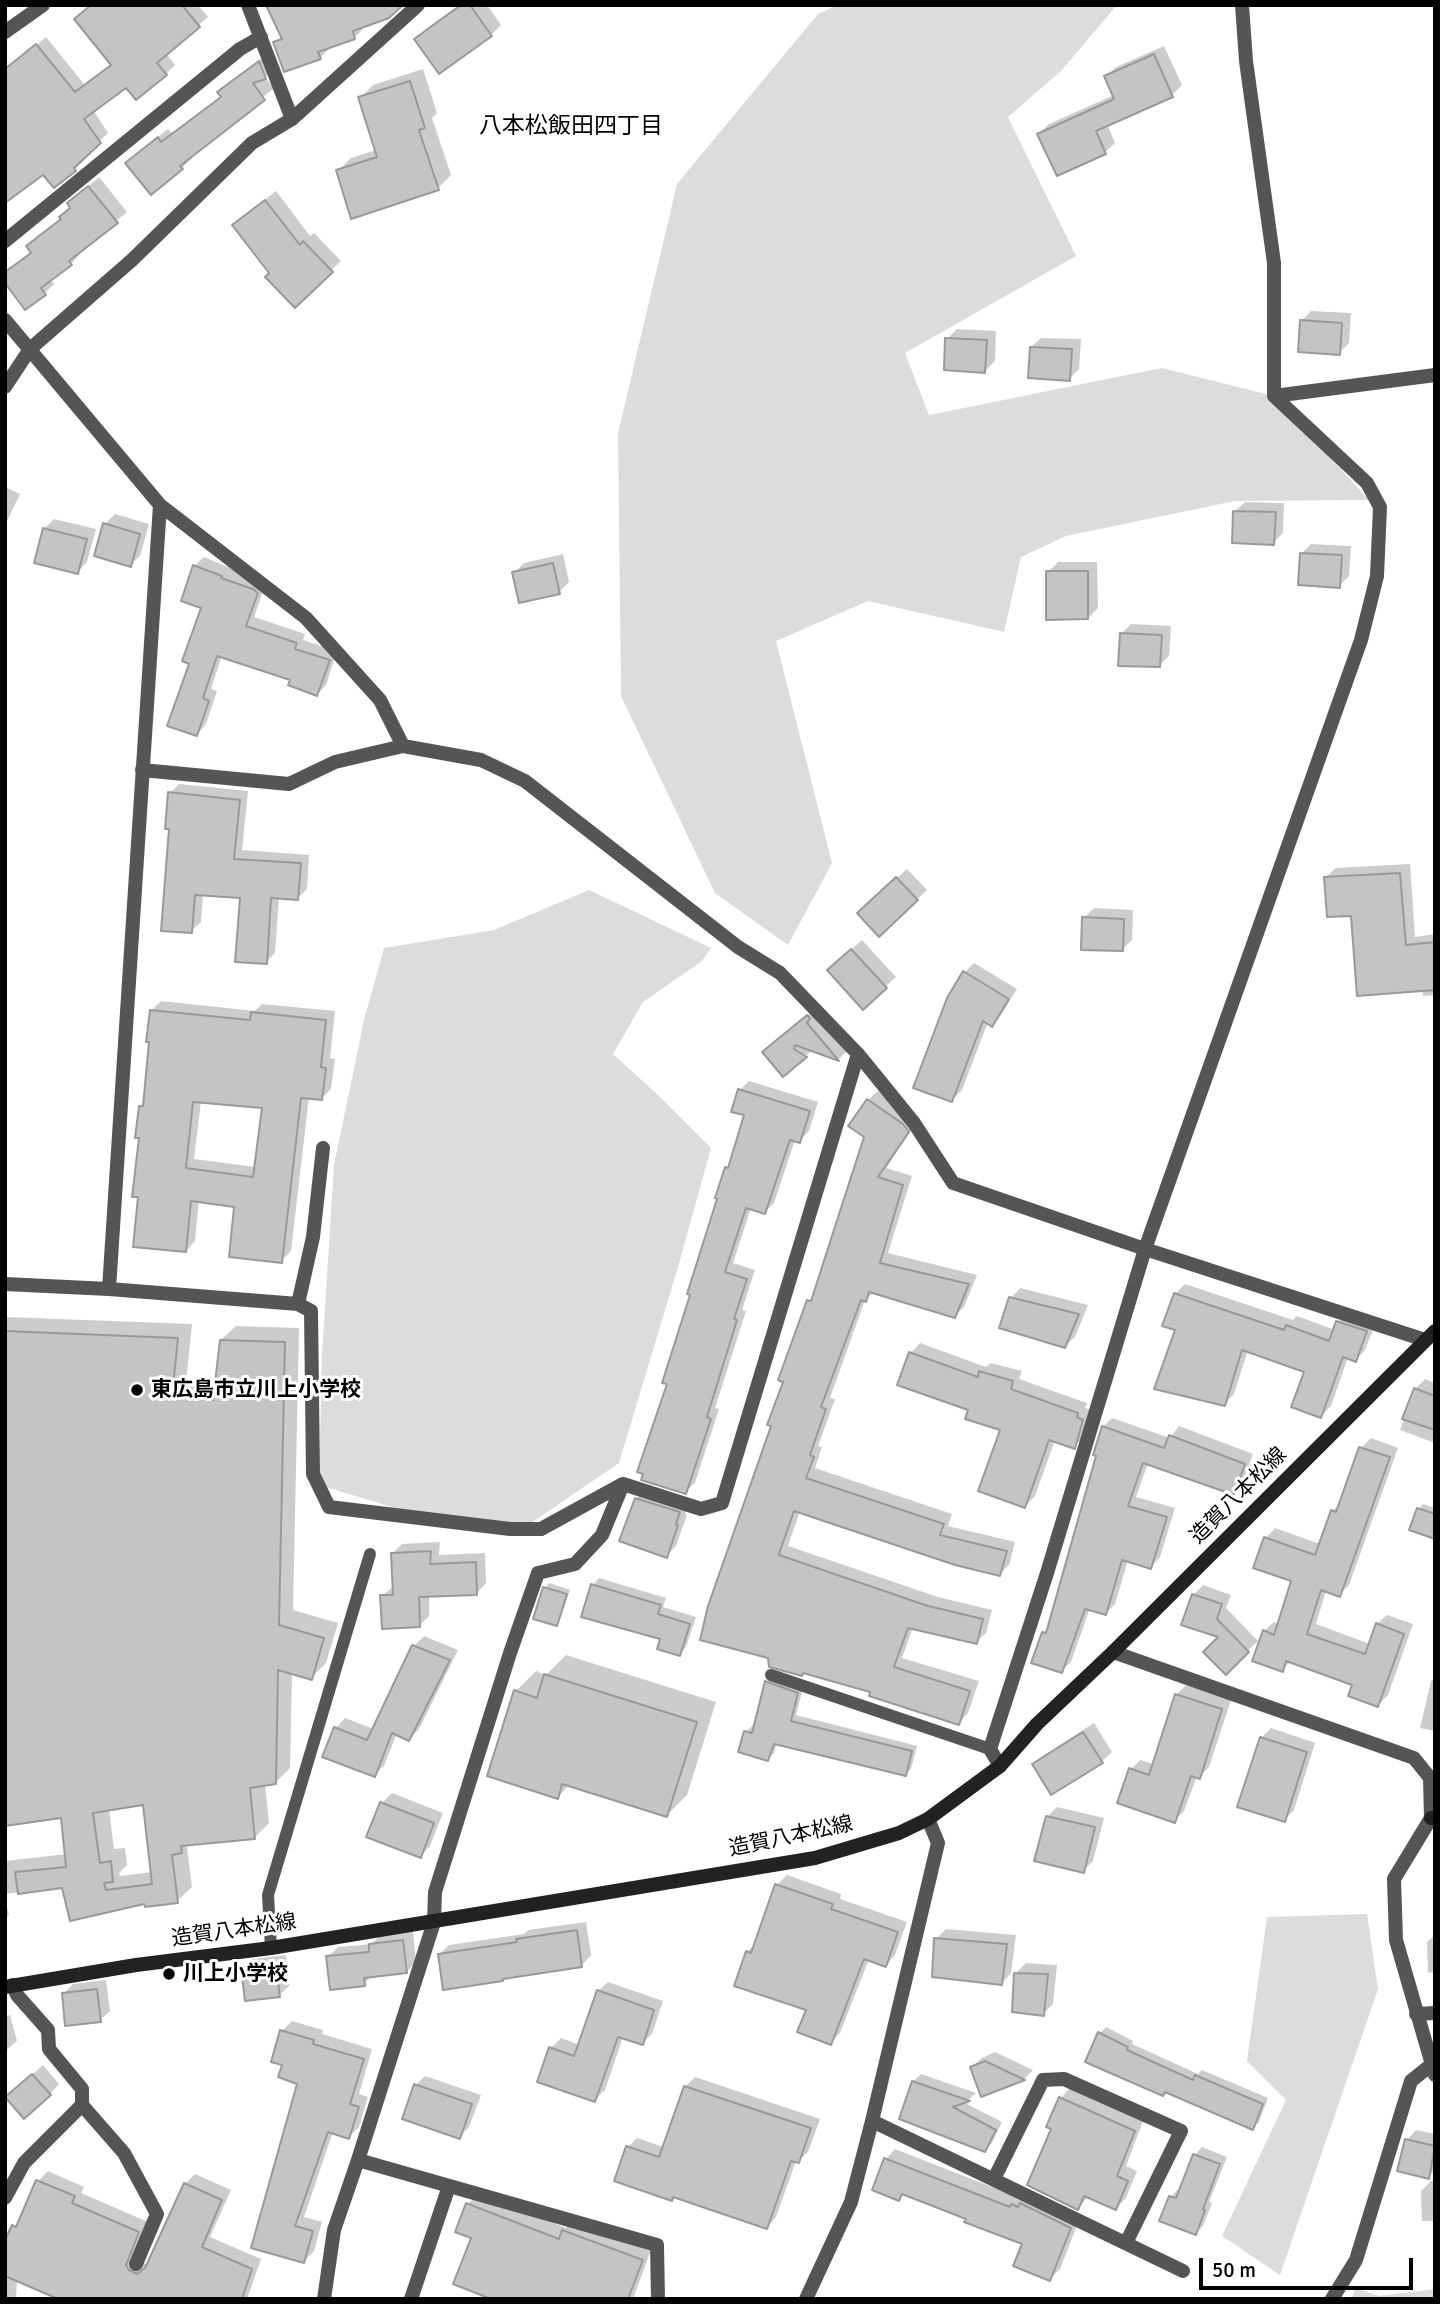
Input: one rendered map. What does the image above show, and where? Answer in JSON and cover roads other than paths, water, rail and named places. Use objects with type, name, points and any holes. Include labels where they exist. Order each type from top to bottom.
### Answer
[{"type":"main road","name":"造賀八本松線","points":[[9,1986],[136,1965],[271,1948],[815,1858],[899,1833],[928,1819],[1000,1766],[1037,1724],[1113,1652],[1430,1336]]},
{"type":"street","points":[[5,32],[43,5]]},
{"type":"street","points":[[248,5],[292,119]]},
{"type":"street","points":[[1000,1766],[990,1749],[1051,1560],[1145,1249],[1361,640],[1377,576],[1380,507],[1367,483],[1274,396],[1273,262],[1246,61],[1242,5]]},
{"type":"street","points":[[5,387],[30,349],[132,260],[252,144],[292,119],[414,7]]},
{"type":"street","points":[[5,241],[240,49],[261,37]]},
{"type":"street","points":[[5,320],[160,505],[306,618],[380,700],[403,746]]},
{"type":"street","points":[[1274,396],[1435,375]]},
{"type":"street","points":[[109,1289],[160,505]]},
{"type":"street","points":[[142,771],[289,784],[335,762],[403,746],[481,760],[525,781],[738,947],[780,973],[858,1054],[914,1123],[953,1184],[1145,1249],[1430,1336]]},
{"type":"street","points":[[5,1284],[298,1304],[311,1311],[313,1474],[329,1507],[510,1529],[541,1529],[623,1484],[701,1508],[722,1503],[858,1054]]},
{"type":"street","points":[[298,1304],[313,1237],[323,1147]]},
{"type":"street","points":[[324,2299],[334,2230],[434,1922],[435,1892],[538,1573],[575,1564],[602,1535],[623,1484]]},
{"type":"street","points":[[1113,1652],[1414,1758],[1430,1778],[1433,1818],[1394,1880],[1396,1940],[1433,2070],[1411,2081],[1356,2260],[1332,2299]]},
{"type":"street","points":[[806,2299],[851,2202],[872,2121],[938,1843],[928,1819]]},
{"type":"street","points":[[9,1986],[48,2030],[49,2049],[82,2089],[82,2105],[124,2154],[157,2214],[136,2264]]},
{"type":"street","points":[[1416,2014],[1435,2013]]},
{"type":"street","points":[[994,2179],[1043,2080],[1064,2079],[1181,2131],[1126,2243]]},
{"type":"street","points":[[5,2198],[24,2163],[82,2105]]},
{"type":"street","points":[[872,2121],[1183,2271]]},
{"type":"street","points":[[358,2160],[657,2245],[658,2299]]},
{"type":"street","points":[[411,2299],[449,2186]]},
{"type":"lane","points":[[271,1948],[268,1895],[370,1554]]},
{"type":"lane","points":[[771,1675],[990,1749]]},
{"type":"place","name":"東広島市立川上小学校","points":[[137,1390]]},
{"type":"place","name":"川上小学校","points":[[169,1974]]},
{"type":"district","name":"八本松飯田四丁目","points":[[571,127]]}]
